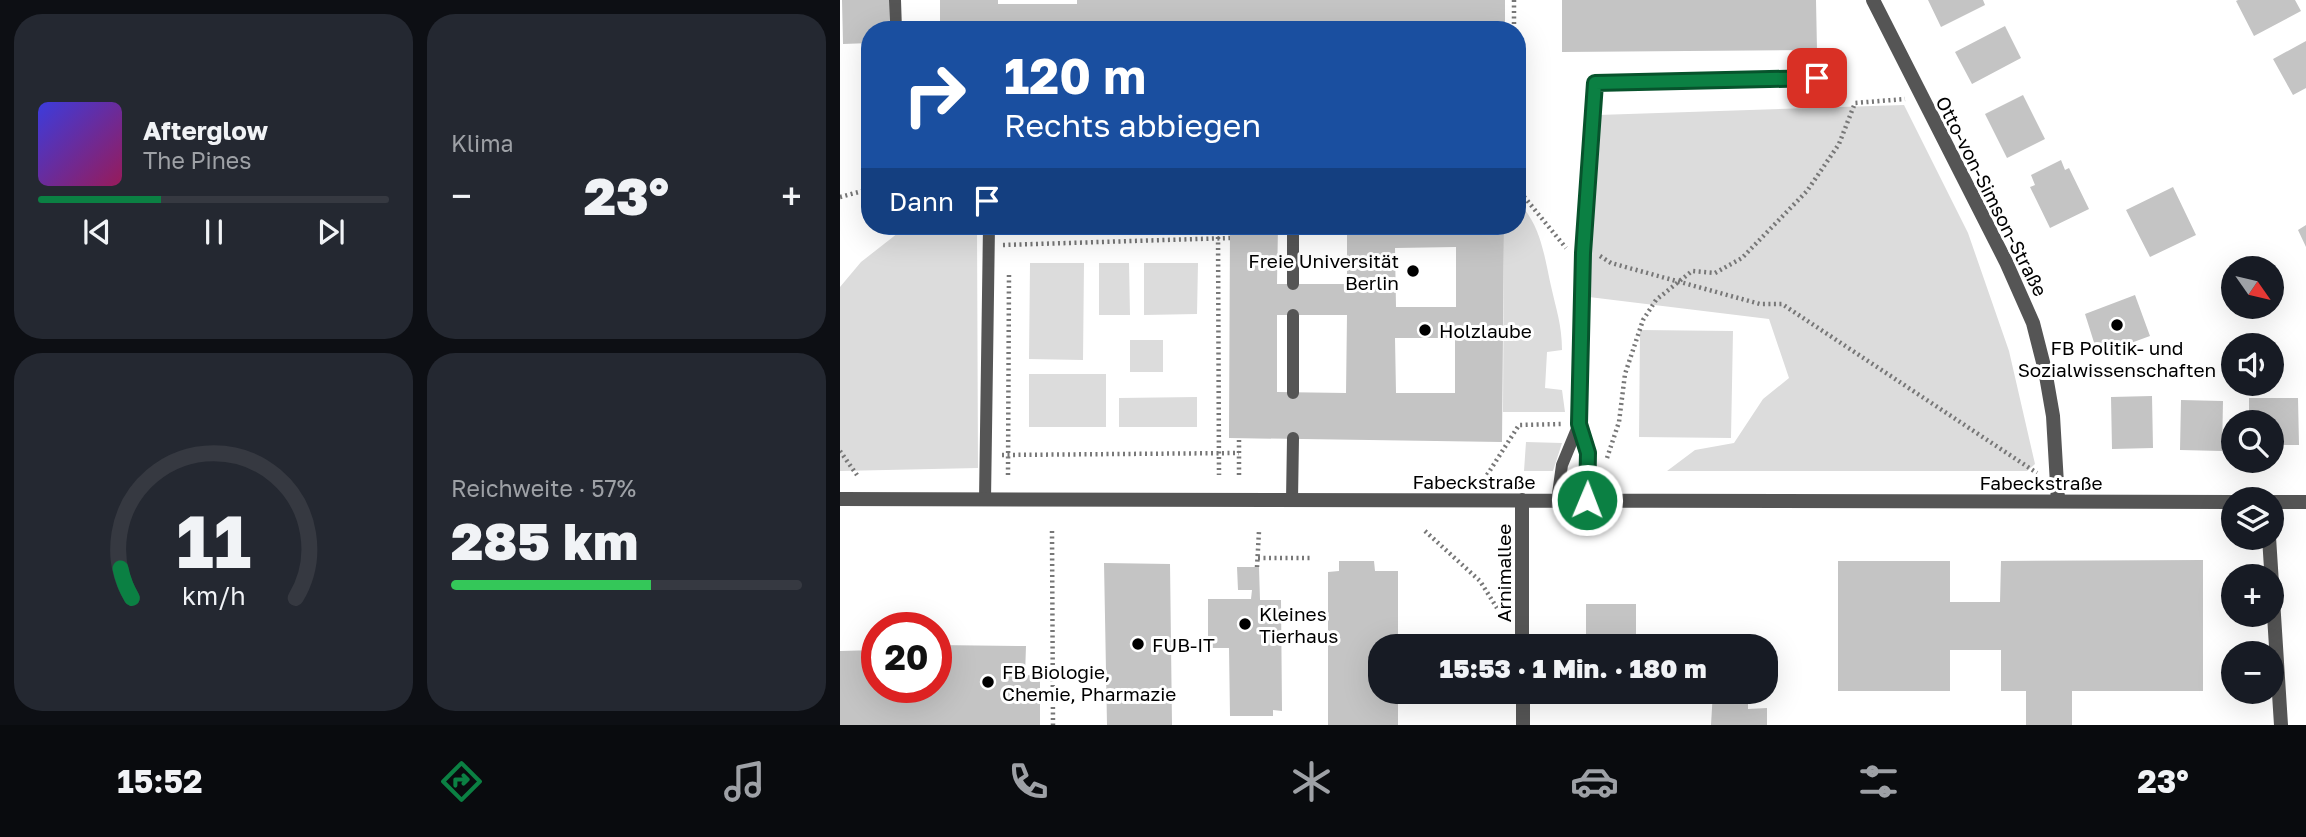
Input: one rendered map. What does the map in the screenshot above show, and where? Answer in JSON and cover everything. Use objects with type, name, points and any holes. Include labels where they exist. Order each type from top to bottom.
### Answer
[{"type":"street","name":"Otto-von-Simson-Straße","points":[[1872,0],[2006,262],[2033,323],[2053,416],[2058,501]]},
{"type":"street","name":"Fabeckstraße","points":[[840,499],[2221,502]]},
{"type":"street","name":"Arnimallee","points":[[1522,500],[1522,634]]},
{"type":"street","points":[[2284,502],[2306,502]]},
{"type":"street","points":[[2270,550],[2281,725]]},
{"type":"street","points":[[1523,704],[1523,725]]},
{"type":"lane","points":[[895,0],[896,21]]},
{"type":"lane","points":[[1587,500],[1588,453],[1579,424],[1583,253],[1595,83],[1817,78]]},
{"type":"lane","points":[[985,500],[989,235]]},
{"type":"lane","points":[[1293,235],[1293,284]]},
{"type":"lane","points":[[1293,314],[1293,393]]},
{"type":"lane","points":[[1557,500],[1562,465],[1579,424]]},
{"type":"lane","points":[[1292,500],[1293,438]]},
{"type":"path","points":[[1514,0],[1514,21]]},
{"type":"path","points":[[1604,465],[1619,422],[1625,374],[1643,320],[1656,300],[1692,271],[1715,273],[1742,258],[1807,191],[1839,144],[1855,103],[1908,99]]},
{"type":"path","points":[[840,197],[861,191]]},
{"type":"path","points":[[1526,199],[1569,252],[1596,254],[1611,263],[1760,304],[1782,304],[2041,475]]},
{"type":"path","points":[[1217,238],[1219,475]]},
{"type":"path","points":[[989,245],[1230,238]]},
{"type":"path","points":[[1009,244],[1009,258]]},
{"type":"path","points":[[1008,475],[1009,271]]},
{"type":"path","points":[[1487,475],[1519,425],[1579,424]]},
{"type":"path","points":[[1239,438],[1239,475]]},
{"type":"path","points":[[840,451],[857,475]]},
{"type":"path","points":[[986,456],[1239,453]]},
{"type":"path","points":[[1052,531],[1054,725]]},
{"type":"path","points":[[1257,567],[1259,531]]},
{"type":"path","points":[[1425,531],[1480,581],[1497,608]]},
{"type":"path","points":[[1258,558],[1310,558]]},
{"type":"shaded area","points":[[1904,105],[1968,233],[2009,351],[2035,464],[2027,471],[1667,471],[1695,450],[1734,443],[1763,399],[1789,378],[1769,319],[1589,297],[1598,115]]},
{"type":"shaded area","points":[[1526,212],[1540,240],[1560,325],[1562,350],[1547,352],[1545,388],[1562,390],[1565,412],[1503,412],[1504,235],[1526,235]]},
{"type":"shaded area","points":[[896,235],[977,235],[978,468],[840,471],[840,287],[861,262]]},
{"type":"shaded area","points":[[1030,263],[1084,263],[1083,360],[1029,359]]},
{"type":"shaded area","points":[[1099,263],[1129,263],[1130,315],[1099,315]]},
{"type":"shaded area","points":[[1144,263],[1198,263],[1197,314],[1144,315]]},
{"type":"shaded area","points":[[1640,330],[1733,331],[1731,438],[1639,437]]},
{"type":"shaded area","points":[[1130,340],[1163,340],[1163,372],[1130,372]]},
{"type":"shaded area","points":[[1029,374],[1106,374],[1106,427],[1029,427]]},
{"type":"shaded area","points":[[1197,397],[1197,427],[1119,427],[1119,398]]},
{"type":"shaded area","points":[[1526,442],[1562,443],[1553,471],[1524,471]]},
{"type":"building","points":[[842,0],[889,0],[889,21],[861,21],[861,43],[843,44]]},
{"type":"building","points":[[940,0],[998,0],[998,4],[1077,4],[1077,0],[1505,0],[1505,21],[940,21]]},
{"type":"building","points":[[1562,0],[1816,0],[1817,50],[1562,52]]},
{"type":"building","points":[[1928,0],[1983,0],[1985,5],[1941,27]]},
{"type":"building","points":[[2295,0],[2301,11],[2254,36],[2236,1]]},
{"type":"building","points":[[2005,26],[2021,58],[1972,84],[1955,52]]},
{"type":"building","points":[[2306,41],[2306,88],[2293,95],[2273,59]]},
{"type":"building","points":[[2023,95],[2045,139],[2007,158],[1985,114]]},
{"type":"building","points":[[2061,160],[2065,170],[2069,168],[2089,209],[2050,228],[2030,187],[2035,185],[2031,175]]},
{"type":"building","points":[[2173,187],[2196,235],[2150,257],[2126,210]]},
{"type":"building","points":[[2306,225],[2306,247],[2298,230]]},
{"type":"building","name":"Holzlaube","points":[[1230,235],[1278,235],[1277,284],[1347,284],[1347,235],[1504,235],[1502,442],[1229,438]],"holes":[[[1456,247],[1456,307],[1396,307],[1395,248]],[[1277,315],[1347,315],[1346,393],[1277,392]],[[1395,338],[1455,338],[1455,393],[1396,393]]]},
{"type":"building","name":"FB Politik- und Sozialwissenschaften","points":[[2135,295],[2150,336],[2098,355],[2085,314]]},
{"type":"building","points":[[2152,396],[2153,448],[2112,449],[2111,397]]},
{"type":"building","points":[[2249,398],[2298,398],[2299,445],[2284,445],[2284,410],[2249,410]]},
{"type":"building","points":[[2181,400],[2223,401],[2221,451],[2180,450]]},
{"type":"building","points":[[2203,560],[2203,691],[2072,691],[2072,725],[2026,725],[2026,691],[2001,691],[2001,650],[1950,650],[1950,691],[1838,691],[1838,561],[1950,561],[1950,602],[2000,602],[2001,561]]},
{"type":"building","points":[[1339,561],[1374,561],[1375,571],[1398,571],[1398,634],[1368,634],[1368,704],[1398,704],[1398,725],[1328,725],[1328,572],[1339,571]]},
{"type":"building","name":"FUB-IT","points":[[1104,563],[1170,564],[1172,725],[1107,725]]},
{"type":"building","name":"Kleines Tierhaus","points":[[1237,567],[1259,567],[1260,600],[1281,600],[1282,711],[1273,710],[1273,716],[1230,716],[1229,648],[1208,648],[1208,599],[1251,599],[1252,590],[1238,590]]},
{"type":"building","points":[[1586,604],[1636,604],[1636,634],[1586,634]]},
{"type":"building","name":"FB Biologie, Chemie, Pharmazie","points":[[952,645],[1026,646],[1025,675],[1040,676],[1040,725],[840,725],[840,651],[861,650],[861,703],[952,703]]},
{"type":"building","points":[[1712,704],[1748,704],[1748,709],[1767,708],[1767,725],[1711,725]]},
{"type":"place","name":"Freie Universität Berlin","points":[[1413,271]]},
{"type":"place","name":"FB Politik- und Sozialwissenschaften","points":[[2117,325]]},
{"type":"place","name":"Holzlaube","points":[[1425,330]]},
{"type":"place","name":"Kleines Tierhaus","points":[[1245,624]]},
{"type":"place","name":"FUB-IT","points":[[1138,644]]},
{"type":"place","name":"FB Biologie, Chemie, Pharmazie","points":[[988,682]]},
{"type":"route","points":[[1587,500],[1588,453],[1579,424],[1583,253],[1595,83],[1817,78]]}]
